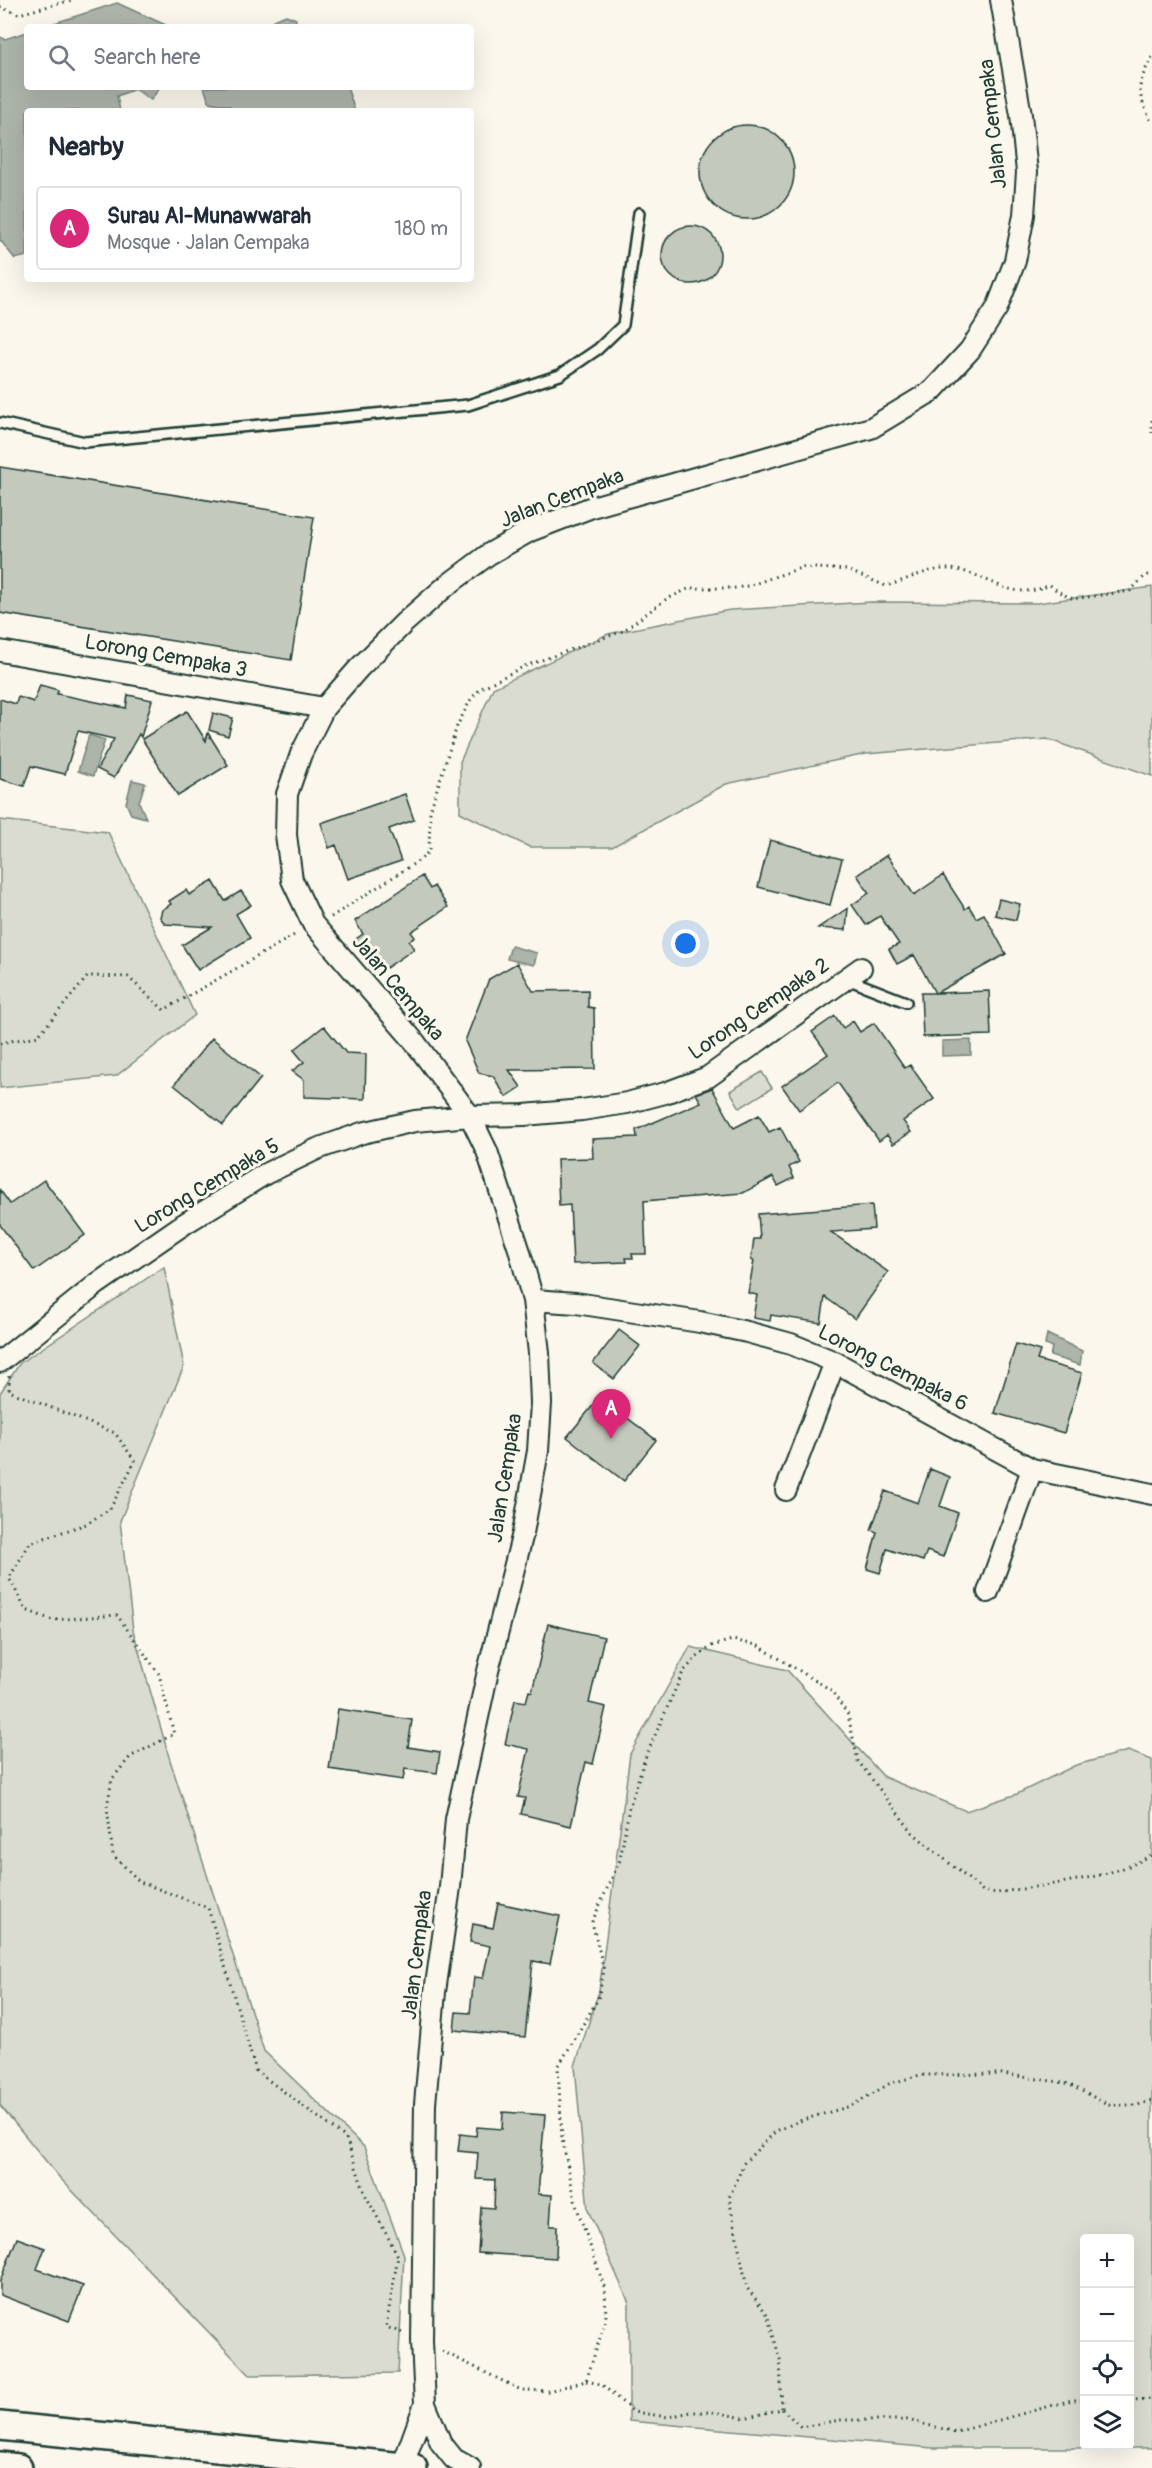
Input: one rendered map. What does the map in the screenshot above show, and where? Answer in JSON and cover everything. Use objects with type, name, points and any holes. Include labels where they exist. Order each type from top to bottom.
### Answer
[{"type":"main road","points":[[0,2426],[407,2467]]},
{"type":"main road","points":[[0,2466],[18,2468]]},
{"type":"street","name":"Jalan Cempaka","points":[[407,2467],[425,2404],[422,2341],[425,2104],[435,1992],[450,1887],[456,1819],[488,1671],[523,1533],[538,1451],[541,1403],[539,1353],[532,1300],[519,1249],[487,1150],[470,1116],[414,1041],[313,924],[292,880],[286,835],[287,794],[301,754],[324,708],[404,622],[489,554],[530,531],[592,507],[871,428],[932,392],[970,350],[997,308],[1015,261],[1024,215],[1027,172],[1022,126],[1000,0]]},
{"type":"street","name":"Lorong Cempaka 3","points":[[0,651],[324,708]]},
{"type":"street","name":"Lorong Cempaka 2","points":[[470,1116],[524,1115],[582,1110],[627,1103],[665,1093],[708,1077],[854,974]]},
{"type":"street","name":"Lorong Cempaka 5","points":[[4,1358],[97,1284],[184,1224],[265,1174],[317,1149],[362,1133],[415,1121],[470,1116]]},
{"type":"street","name":"Lorong Cempaka 6","points":[[532,1300],[576,1303],[700,1322],[791,1344],[835,1362],[1032,1468],[1152,1494]]},
{"type":"street","points":[[786,1490],[835,1362]]},
{"type":"street","points":[[988,1592],[1032,1468]]},
{"type":"street","name":"Jalan Cempaka","points":[[425,2404],[441,2443],[454,2458],[471,2468]]},
{"type":"lane","points":[[0,423],[85,442],[468,405],[560,375],[598,349],[623,325],[639,213]]},
{"type":"lane","points":[[854,974],[906,1002]]},
{"type":"path","points":[[0,7],[19,14],[72,0]]},
{"type":"path","points":[[1152,57],[1142,76],[1139,97],[1152,124]]},
{"type":"path","points":[[1152,420],[1152,433]]},
{"type":"path","points":[[0,1043],[38,1036],[88,976],[128,977],[164,1010],[313,924],[361,900],[422,859],[429,851],[430,811],[463,712],[481,688],[525,666],[623,631],[642,615],[677,593],[690,588],[748,586],[804,567],[847,570],[886,586],[932,571],[961,570],[996,586],[1026,592],[1036,591],[1050,585],[1073,599],[1130,591],[1144,577],[1152,573]]},
{"type":"path","points":[[4,1358],[9,1391],[115,1433],[135,1461],[110,1509],[86,1524],[30,1543],[9,1578],[26,1610],[52,1620],[117,1616],[159,1674],[174,1734],[130,1758],[112,1779],[107,1807],[113,1855],[140,1882],[208,1908],[256,2071],[346,2138],[365,2194],[398,2256],[386,2326],[422,2341],[521,2390],[548,2391],[586,2381],[601,2384],[634,2412],[668,2418],[691,2412],[713,2412],[744,2418],[782,2409]]},
{"type":"path","points":[[586,2381],[606,2319],[605,2289],[576,2205],[562,2139],[558,2067],[598,1999],[604,1970],[592,1922],[620,1860],[629,1808],[645,1758],[683,1672],[696,1658],[712,1647],[732,1640],[757,1645],[831,1690],[848,1715],[858,1761],[913,1833],[983,1891],[997,1893],[1116,1871],[1141,1862],[1152,1854]]},
{"type":"path","points":[[1080,2400],[1072,2400],[957,2432],[907,2420],[840,2420],[801,2427],[782,2409],[780,2359],[767,2314],[747,2289],[729,2198],[744,2163],[776,2131],[802,2120],[851,2106],[889,2084],[920,2075],[1002,2074],[1066,2083],[1109,2105],[1138,2105],[1152,2100]]},
{"type":"path","points":[[1134,2400],[1152,2400]]},
{"type":"shaded area","points":[[117,3],[163,24],[51,24]]},
{"type":"shaded area","points":[[286,15],[296,19],[295,24],[271,24],[273,20]]},
{"type":"shaded area","points":[[24,33],[24,90],[132,90],[117,96],[119,108],[24,108],[24,257],[15,259],[0,240],[0,37],[5,39]]},
{"type":"shaded area","points":[[136,90],[158,90],[151,100]]},
{"type":"shaded area","points":[[205,90],[348,90],[354,108],[230,108],[230,106],[209,102]]},
{"type":"shaded area","points":[[1152,587],[1152,776],[1047,739],[866,754],[726,784],[612,847],[529,847],[460,812],[460,762],[493,688],[608,634],[730,610],[872,602],[1037,603]]},
{"type":"shaded area","points":[[89,735],[105,740],[93,776],[78,771]]},
{"type":"shaded area","points":[[132,780],[145,783],[139,802],[146,818],[131,814],[126,803]]},
{"type":"shaded area","points":[[0,820],[108,832],[195,1015],[116,1076],[0,1088]]},
{"type":"shaded area","points":[[511,946],[537,953],[534,965],[507,959]]},
{"type":"shaded area","points":[[971,1040],[971,1055],[942,1056],[942,1041]]},
{"type":"shaded area","points":[[762,1072],[772,1088],[740,1108],[730,1091]]},
{"type":"shaded area","points":[[164,1267],[184,1366],[120,1521],[133,1630],[169,1757],[264,2051],[364,2147],[404,2255],[398,2373],[250,2375],[59,2177],[0,2105],[0,1393],[20,1363]]},
{"type":"shaded area","points":[[1047,1334],[1082,1351],[1080,1365],[1050,1356],[1052,1347],[1045,1345]]},
{"type":"shaded area","points":[[690,1647],[787,1670],[884,1777],[966,1811],[1017,1794],[1076,1765],[1128,1751],[1152,1760],[1152,2448],[1134,2448],[1134,2234],[1080,2234],[1080,2448],[933,2448],[629,2421],[629,2303],[588,2210],[575,2066],[599,1991],[630,1754]]},
{"type":"building","points":[[738,125],[756,125],[781,138],[791,154],[794,172],[791,190],[781,206],[756,219],[738,219],[713,206],[700,181],[700,163],[713,138]]},
{"type":"building","points":[[685,226],[697,226],[707,230],[716,239],[720,261],[712,276],[697,284],[685,284],[675,280],[666,271],[662,261],[662,249],[666,239],[675,230]]},
{"type":"building","points":[[0,467],[314,517],[291,660],[0,613]]},
{"type":"building","points":[[40,685],[58,690],[57,694],[126,708],[128,695],[152,700],[141,737],[139,734],[114,778],[97,769],[114,739],[78,731],[65,774],[31,766],[24,786],[0,779],[0,699],[16,704],[18,697],[34,702]]},
{"type":"building","points":[[187,711],[206,741],[208,733],[228,765],[178,796],[142,739]]},
{"type":"building","points":[[213,713],[233,718],[228,736],[209,730]]},
{"type":"building","points":[[405,794],[414,820],[389,829],[401,861],[348,879],[336,845],[329,848],[321,823]]},
{"type":"building","points":[[770,840],[842,859],[830,905],[758,887]]},
{"type":"building","points":[[887,855],[914,895],[943,875],[965,909],[969,906],[976,918],[984,914],[1006,954],[936,993],[989,991],[991,1035],[923,1037],[921,993],[935,993],[914,955],[897,964],[889,949],[899,944],[880,916],[866,925],[852,905],[869,893],[857,875]]},
{"type":"building","points":[[422,876],[430,889],[434,886],[448,907],[411,932],[415,937],[409,941],[414,949],[386,968],[380,960],[373,965],[356,939],[363,934],[355,921]]},
{"type":"building","points":[[213,881],[225,901],[241,891],[251,905],[236,914],[250,938],[198,970],[182,945],[212,927],[165,924],[160,917],[162,910],[171,904],[169,901],[186,890],[189,895]]},
{"type":"building","points":[[999,899],[1020,904],[1016,920],[995,915]]},
{"type":"building","points":[[848,908],[846,930],[818,928]]},
{"type":"building","points":[[517,963],[533,991],[588,990],[588,1007],[594,1008],[595,1069],[509,1070],[521,1087],[506,1097],[493,1076],[479,1073],[465,1041],[489,979]]},
{"type":"building","points":[[835,1016],[843,1028],[853,1021],[860,1032],[874,1023],[905,1068],[910,1065],[934,1099],[903,1121],[911,1132],[893,1144],[887,1135],[879,1141],[838,1083],[799,1110],[782,1086],[828,1054],[812,1032]]},
{"type":"building","points":[[324,1026],[346,1053],[366,1054],[365,1099],[304,1097],[304,1080],[292,1071],[304,1062],[294,1050]]},
{"type":"building","points":[[212,1038],[261,1078],[223,1125],[174,1085]]},
{"type":"building","points":[[712,1088],[734,1128],[759,1115],[769,1132],[780,1127],[799,1162],[789,1167],[794,1178],[778,1186],[773,1177],[743,1193],[644,1201],[646,1254],[632,1254],[633,1258],[626,1258],[627,1262],[573,1264],[570,1205],[559,1206],[557,1159],[593,1158],[592,1139],[637,1137],[636,1130],[701,1102],[696,1094]]},
{"type":"building","points":[[44,1180],[85,1235],[34,1271],[0,1225],[0,1190],[10,1204]]},
{"type":"building","points":[[872,1205],[874,1229],[831,1232],[888,1272],[855,1319],[825,1297],[821,1323],[771,1315],[770,1321],[753,1318],[757,1295],[748,1293],[754,1261],[751,1260],[754,1239],[760,1239],[758,1214]]},
{"type":"building","points":[[619,1330],[640,1346],[614,1379],[593,1363]]},
{"type":"building","points":[[1016,1344],[1040,1351],[1037,1360],[1082,1373],[1064,1433],[995,1413]]},
{"type":"building","points":[[600,1397],[656,1440],[624,1481],[567,1437]]},
{"type":"building","points":[[930,1469],[950,1477],[940,1506],[958,1513],[943,1557],[927,1551],[923,1561],[887,1549],[880,1573],[867,1569],[877,1532],[871,1530],[885,1491],[918,1503]]},
{"type":"building","points":[[548,1624],[604,1637],[589,1703],[606,1707],[593,1764],[586,1762],[571,1826],[521,1814],[525,1798],[518,1797],[529,1749],[505,1744],[515,1700],[526,1702],[529,1691],[532,1692]]},
{"type":"building","points":[[338,1709],[412,1720],[408,1747],[440,1752],[437,1773],[405,1769],[403,1780],[329,1769]]},
{"type":"building","points":[[498,1903],[560,1916],[550,1964],[533,1961],[525,2037],[454,2030],[456,2012],[470,2013],[474,1977],[483,1978],[490,1946],[470,1942],[473,1924],[493,1928]]},
{"type":"building","points":[[503,2112],[545,2115],[538,2194],[552,2195],[550,2226],[557,2226],[556,2258],[478,2253],[481,2207],[494,2208],[495,2180],[476,2179],[478,2153],[458,2151],[460,2134],[476,2136],[477,2127],[502,2129]]},
{"type":"building","points":[[17,2238],[45,2248],[37,2269],[83,2286],[69,2321],[0,2295],[0,2281]]},
{"type":"place","name":"Surau Al-Munawwarah","points":[[611,1439]]}]
